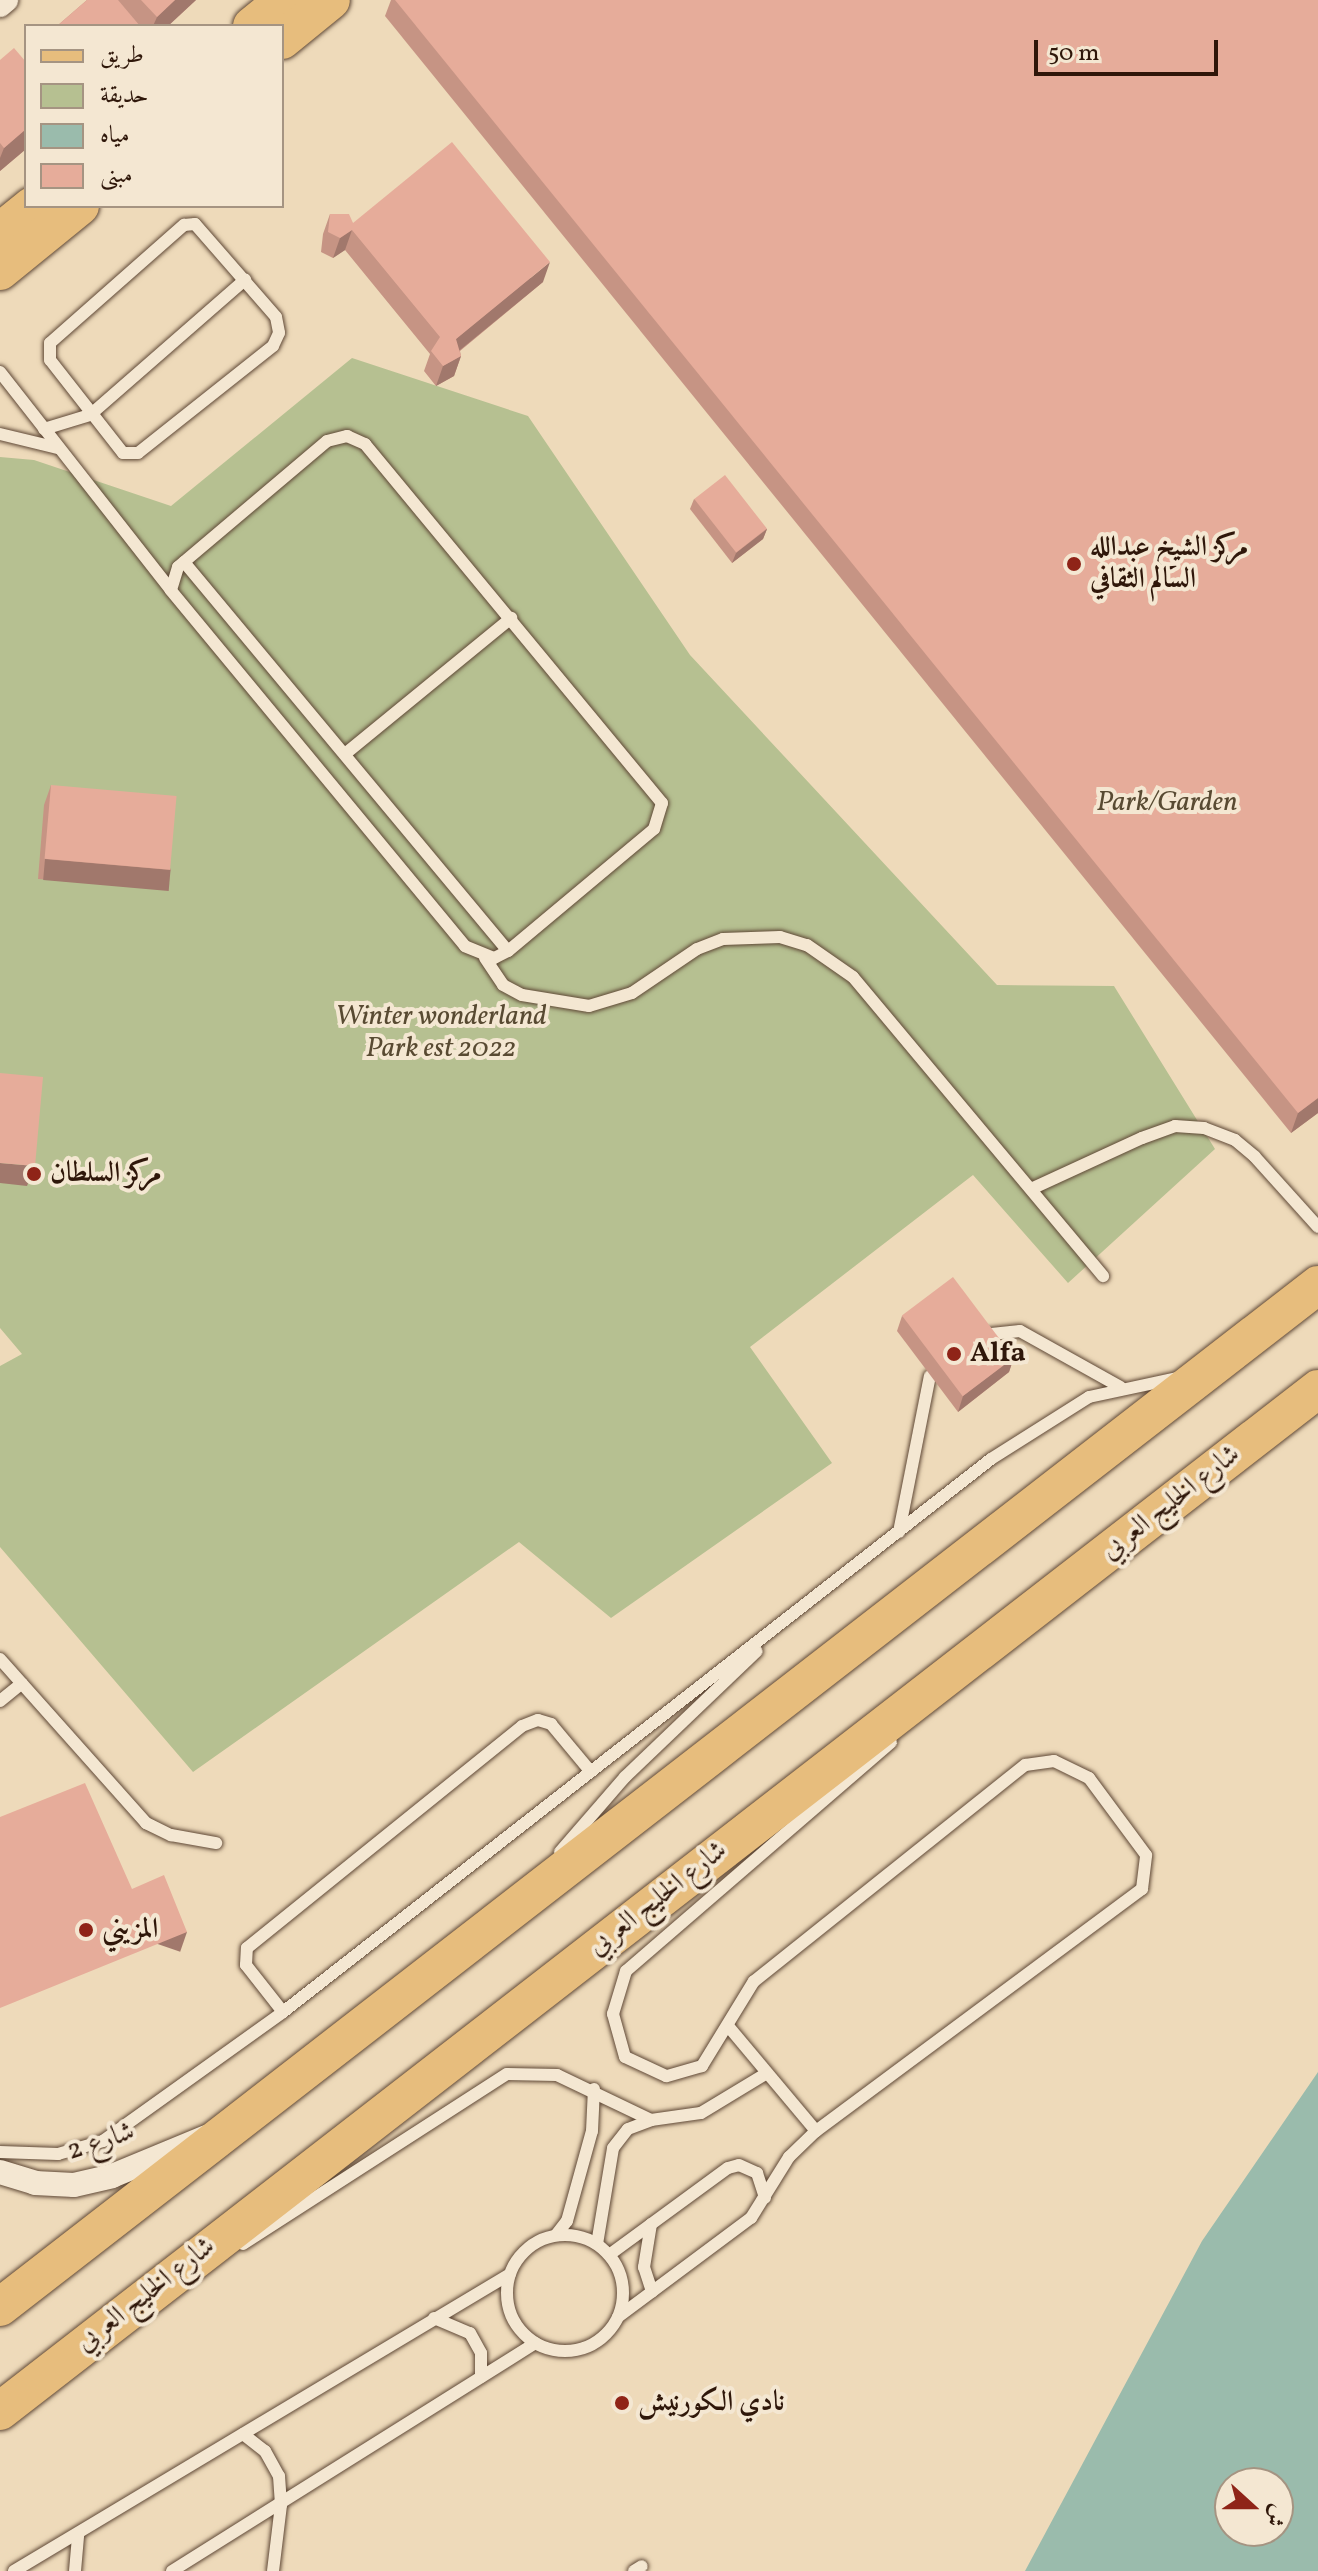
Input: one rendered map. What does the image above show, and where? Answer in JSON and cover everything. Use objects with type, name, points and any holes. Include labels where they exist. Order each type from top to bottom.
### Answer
[{"type":"main road","points":[[254,24],[284,0]]},
{"type":"main road","points":[[284,38],[331,0]]},
{"type":"main road","points":[[1,263],[31,208]]},
{"type":"main road","points":[[1,263],[77,208]]},
{"type":"main road","points":[[0,2307],[1318,1285]]},
{"type":"main road","name":"شارع الخليج العربي","points":[[0,2411],[148,2292],[1318,1389]]},
{"type":"street","points":[[0,5],[6,0]]},
{"type":"street","name":"شارع 2","points":[[0,2172],[35,2183],[74,2185],[220,2134]]},
{"type":"lane","points":[[184,225],[200,227],[280,326],[273,346],[138,453],[123,453],[90,415],[50,360],[50,343],[184,225]]},
{"type":"lane","points":[[44,429],[90,415],[245,280]]},
{"type":"lane","points":[[0,372],[171,590],[465,946],[485,958],[503,985],[522,995],[589,1006],[632,993],[697,949],[723,939],[780,937],[807,945],[853,977],[1103,1276]]},
{"type":"lane","points":[[0,434],[58,448]]},
{"type":"lane","points":[[171,590],[173,574],[184,562],[327,441],[347,436],[365,444],[655,791],[663,810],[654,829],[508,951],[485,958]]},
{"type":"lane","points":[[184,562],[508,951]]},
{"type":"lane","points":[[345,754],[511,618]]},
{"type":"lane","points":[[1031,1189],[1175,1126],[1204,1128],[1235,1140],[1255,1157],[1318,1227]]},
{"type":"lane","points":[[979,1335],[1020,1331],[1120,1387]]},
{"type":"lane","points":[[0,2152],[58,2154],[103,2141],[283,2012],[991,1459],[1089,1397],[1120,1387],[1201,1375]]},
{"type":"lane","points":[[899,1532],[930,1376]]},
{"type":"lane","points":[[505,1915],[625,1777],[806,1605]]},
{"type":"lane","points":[[510,2274],[508,2305],[513,2320],[535,2343],[553,2350],[581,2348],[606,2333],[618,2317],[751,2218],[789,2157],[816,2131],[1139,1894],[1147,1875],[1146,1855],[1089,1778],[1066,1764],[1041,1760],[1007,1776],[754,1981],[711,2056],[693,2072],[650,2072],[625,2057],[618,2045],[613,2014],[617,1991],[626,1971],[832,1797],[988,1645]]},
{"type":"lane","points":[[0,1659],[146,1823],[171,1835],[216,1843]]},
{"type":"lane","points":[[0,1701],[22,1683]]},
{"type":"lane","points":[[283,2012],[246,1965],[247,1948],[522,1726],[538,1720],[551,1724],[591,1772]]},
{"type":"lane","points":[[728,2026],[816,2131]]},
{"type":"lane","points":[[148,2292],[277,2225],[489,2081],[507,2074],[541,2072],[594,2089],[651,2120]]},
{"type":"lane","points":[[597,2244],[613,2148],[628,2129],[651,2120],[701,2113],[767,2073]]},
{"type":"lane","points":[[19,2570],[510,2274],[528,2248],[556,2235],[567,2221],[592,2131],[594,2089]]},
{"type":"lane","points":[[609,2255],[728,2168],[739,2165],[757,2173],[764,2201]]},
{"type":"lane","points":[[651,2224],[644,2267],[652,2292]]},
{"type":"lane","points":[[556,2235],[597,2244],[609,2255],[623,2285],[618,2317]]},
{"type":"lane","points":[[434,2318],[470,2333],[481,2353],[481,2377]]},
{"type":"lane","points":[[172,2571],[535,2343]]},
{"type":"lane","points":[[243,2434],[273,2463],[281,2505],[273,2571]]},
{"type":"lane","points":[[75,2571],[78,2534]]},
{"type":"green space","name":"Winter wonderland Park est 2022","points":[[352,358],[528,416],[690,655],[997,985],[1114,986],[1215,1149],[1068,1283],[973,1175],[750,1347],[832,1463],[611,1618],[519,1542],[193,1772],[0,1547],[0,1366],[22,1354],[0,1328],[0,457],[34,460],[171,506]]},
{"type":"water","points":[[1318,2072],[1318,2571],[1025,2571],[1202,2241]]},
{"type":"building","points":[[87,0],[118,0],[138,24],[59,24]]},
{"type":"building","points":[[141,0],[175,0],[157,17]]},
{"type":"building","name":"مركز الشيخ عبدالله السالم الثقافي","points":[[395,0],[1318,0],[1318,1098],[1298,1113]]},
{"type":"building","points":[[14,48],[24,60],[24,131],[4,148],[0,143],[0,60]]},
{"type":"building","points":[[452,142],[550,262],[456,339],[461,356],[443,366],[431,351],[440,337],[352,230],[340,238],[328,232],[330,214],[349,214],[353,223]]},
{"type":"building","points":[[725,475],[767,529],[736,553],[694,499]]},
{"type":"building","points":[[51,785],[177,796],[170,870],[45,859]]},
{"type":"building","points":[[0,1073],[43,1077],[35,1166],[0,1163]]},
{"type":"building","name":"Alfa","points":[[953,1277],[1014,1358],[963,1396],[902,1316]]},
{"type":"building","name":"المزيني","points":[[85,1783],[132,1889],[164,1875],[187,1932],[0,2008],[0,1817]]},
{"type":"place","name":"مركز الشيخ عبدالله السالم الثقافي","points":[[1074,564]]},
{"type":"place","name":"مركز السلطان","points":[[34,1174]]},
{"type":"place","name":"Alfa","points":[[954,1354]]},
{"type":"place","name":"المزيني","points":[[86,1930]]},
{"type":"place","name":"نادي الكورنيش","points":[[622,2403]]},
{"type":"park label","name":"Park/Garden","points":[[1167,803]]}]
